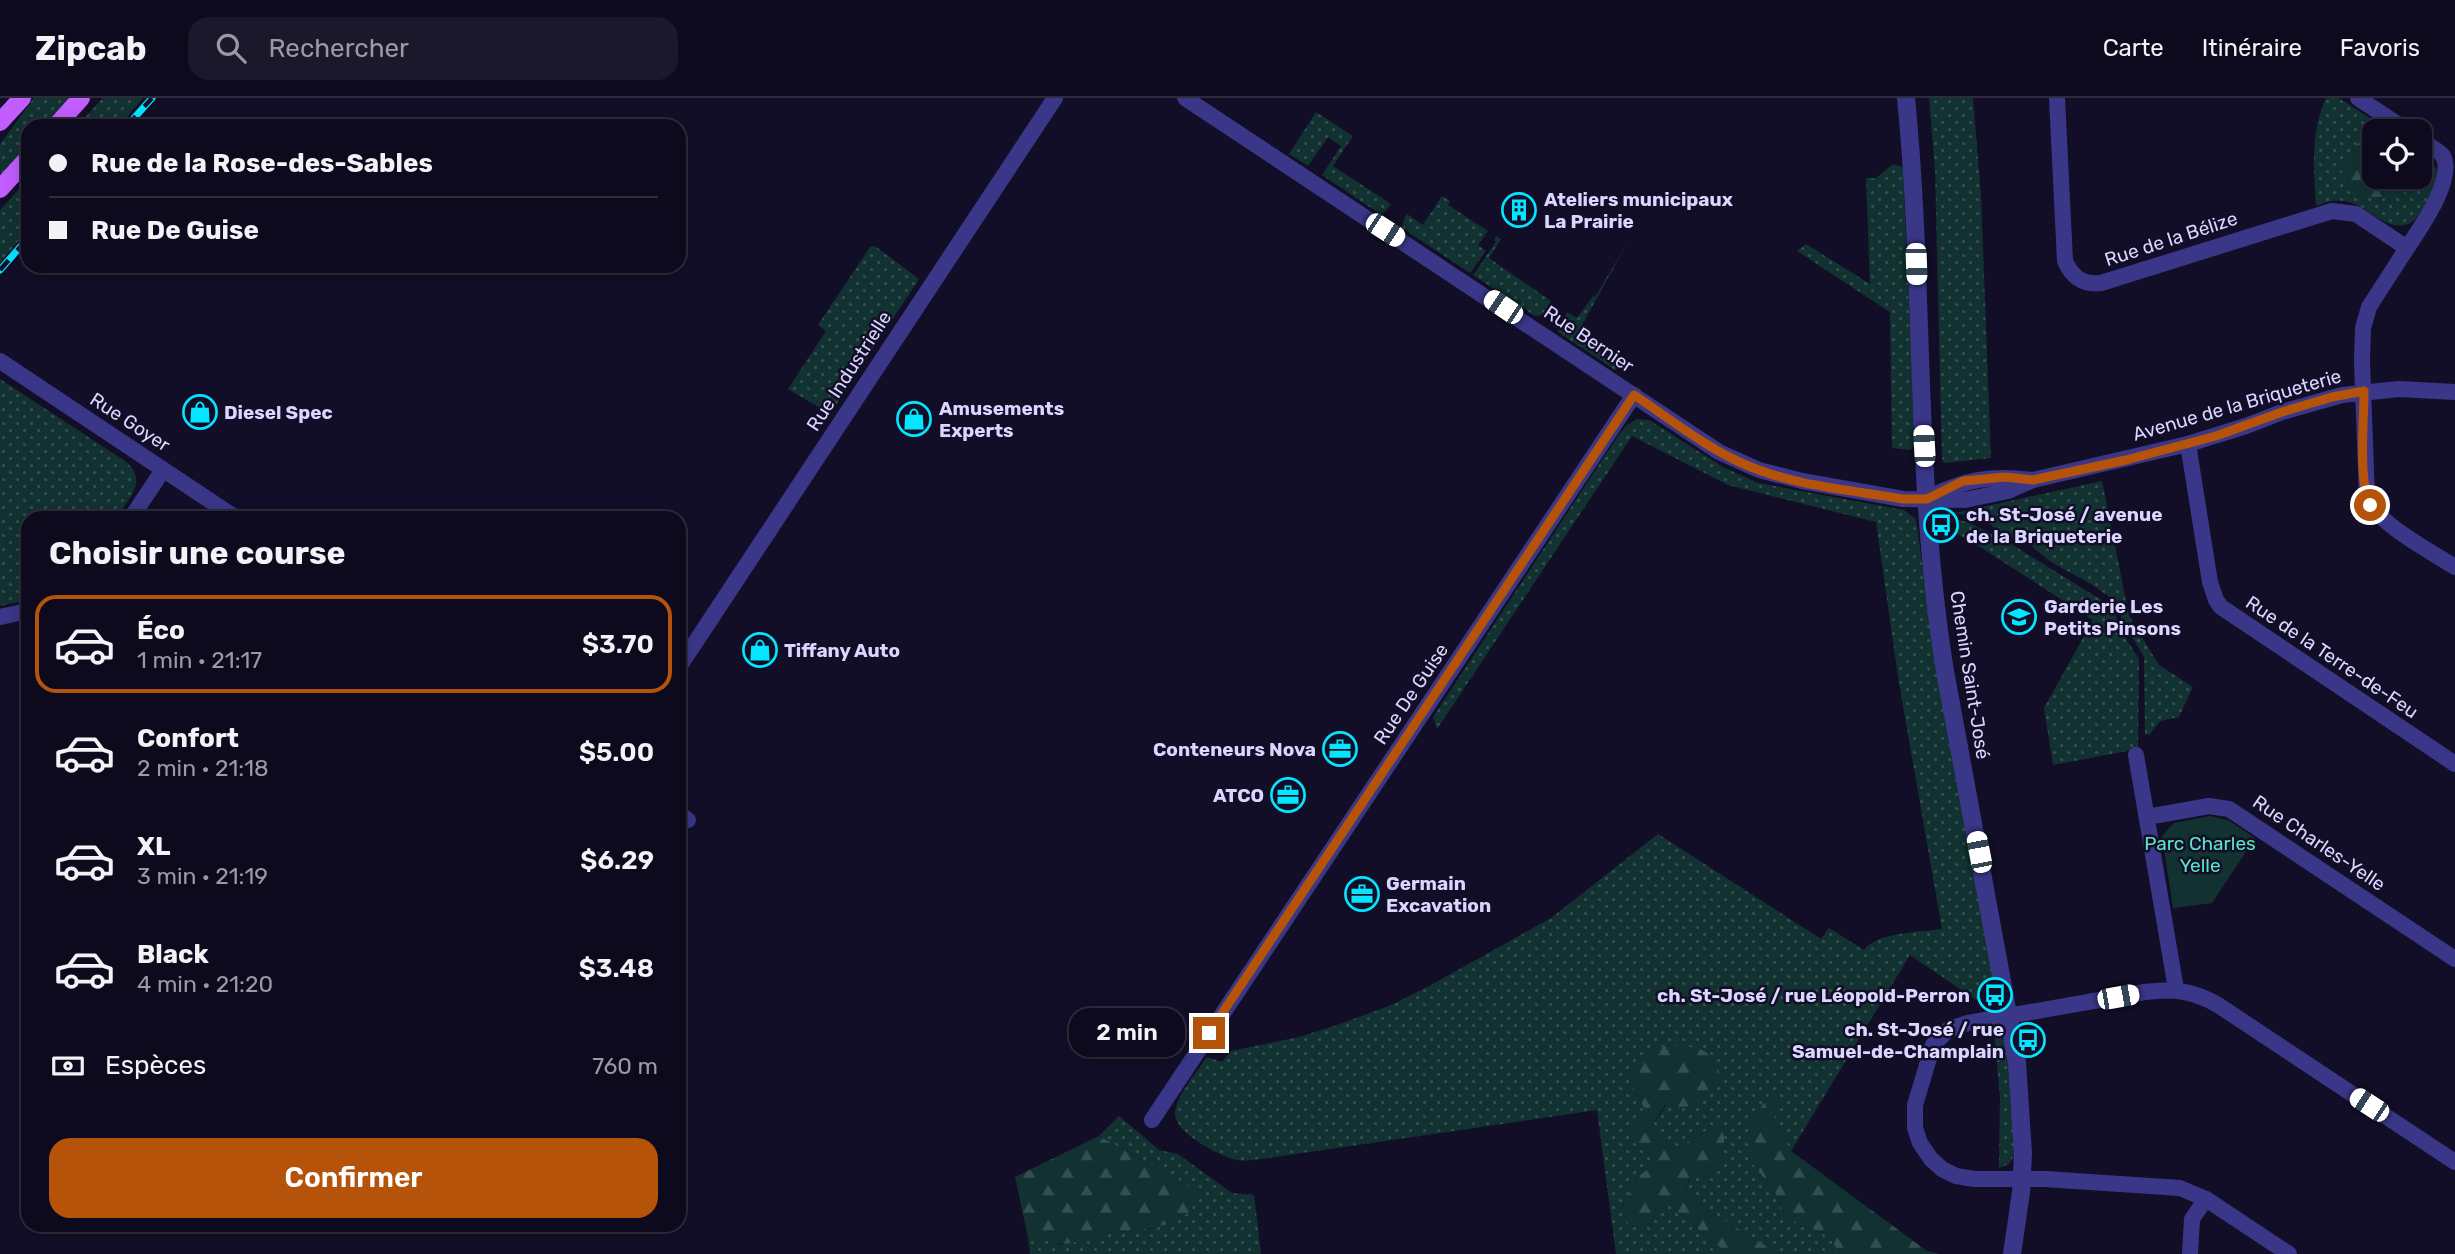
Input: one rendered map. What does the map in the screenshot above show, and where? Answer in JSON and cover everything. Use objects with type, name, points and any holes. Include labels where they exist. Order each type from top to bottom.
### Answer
[{"type":"main road","points":[[0,122],[22,98]]},
{"type":"main road","points":[[62,119],[81,98]]},
{"type":"main road","points":[[0,189],[21,166]]},
{"type":"street","name":"Rue Industrielle","points":[[686,656],[1055,98]]},
{"type":"street","name":"Rue Bernier","points":[[1185,98],[1719,452],[1759,470],[1802,481],[1891,497],[1927,499]]},
{"type":"street","name":"Chemin Saint-José","points":[[1906,98],[1927,499],[1942,654],[2010,1016],[2022,1109],[2021,1180],[2012,1254]]},
{"type":"street","name":"Rue de la Bélize","points":[[2057,98],[2065,261],[2073,275],[2086,283],[2101,283],[2332,211],[2356,214],[2407,248]]},
{"type":"street","points":[[2358,98],[2390,119]]},
{"type":"street","points":[[2432,148],[2444,156],[2449,164],[2450,179],[2443,195],[2376,295],[2366,316],[2362,360],[2364,478],[2370,505],[2384,520],[2455,567]]},
{"type":"street","name":"Rue Goyer","points":[[0,361],[225,511]]},
{"type":"street","name":"Avenue de la Briqueterie","points":[[1927,499],[1965,500],[2008,491],[2033,480],[2188,444],[2282,412],[2364,391],[2416,388],[2455,392]]},
{"type":"street","name":"Rue De Guise","points":[[1152,1120],[1634,395]]},
{"type":"street","name":"Rue de la Terre-de-Feu","points":[[2188,444],[2210,582],[2221,607],[2455,764]]},
{"type":"street","points":[[136,511],[163,470]]},
{"type":"street","points":[[0,617],[21,612]]},
{"type":"street","points":[[2136,755],[2176,989]]},
{"type":"street","name":"Rue Charles-Yelle","points":[[2147,817],[2209,806],[2229,809],[2455,959]]},
{"type":"street","points":[[2289,1254],[2206,1199],[2180,1188],[1975,1178],[1947,1172],[1925,1152],[1916,1135],[1914,1121],[1915,1105],[1927,1061],[1938,1038],[1958,1026],[2145,992],[2176,989],[2194,993],[2218,1005],[2455,1162]]},
{"type":"street","points":[[2190,1254],[2192,1219],[2206,1199]]},
{"type":"green space","points":[[34,98],[69,98],[50,119],[21,119],[21,152],[0,176],[0,144]]},
{"type":"green space","points":[[103,98],[143,98],[125,119],[84,119]]},
{"type":"green space","points":[[1929,98],[1973,98],[1981,196],[1991,458],[1944,463],[1935,170]]},
{"type":"green space","points":[[2326,98],[2339,98],[2371,119],[2362,119],[2362,189],[2375,189],[2378,198],[2400,189],[2432,189],[2432,162],[2439,177],[2437,184],[2434,193],[2415,220],[2406,225],[2388,223],[2353,203],[2344,201],[2316,206],[2315,138]]},
{"type":"green space","points":[[1316,112],[1353,136],[1333,166],[1391,204],[1384,213],[1380,214],[1322,175],[1341,146],[1328,137],[1308,166],[1289,154]]},
{"type":"green space","points":[[2362,142],[2362,189],[2414,189],[2380,197],[2371,197],[2354,190],[2348,185],[2342,171],[2343,163],[2355,146]]},
{"type":"green space","points":[[1893,164],[1903,167],[1915,446],[1910,450],[1892,448],[1890,312],[1797,251],[1806,244],[1870,284],[1866,178],[1876,178]]},
{"type":"green space","points":[[21,187],[21,238],[0,263],[0,210]]},
{"type":"green space","points":[[1442,196],[1450,201],[1448,205],[1488,231],[1478,245],[1486,251],[1470,273],[1402,228],[1407,214],[1423,225]]},
{"type":"green space","points":[[1496,236],[1501,239],[1489,258],[1551,301],[1542,315],[1535,316],[1473,275],[1496,242]]},
{"type":"green space","points":[[1628,242],[1577,334],[1622,364],[1615,370],[1558,332],[1567,312],[1577,318],[1593,296],[1595,297]]},
{"type":"green space","points":[[875,246],[919,279],[834,408],[825,411],[788,389],[826,331],[818,325],[870,247]]},
{"type":"green space","points":[[0,379],[125,461],[136,476],[136,483],[121,511],[21,511],[21,602],[0,606]]},
{"type":"green space","points":[[1637,419],[1649,420],[1723,467],[1758,483],[1904,510],[1916,519],[1937,674],[1994,980],[1991,978],[1985,983],[1987,995],[1992,999],[1988,1008],[1910,955],[1791,1151],[1773,1122],[1778,1103],[1747,1156],[1776,1194],[1784,1213],[1801,1226],[1829,1234],[1839,1254],[1780,1254],[1705,1209],[1684,1192],[1715,1126],[1673,1150],[1649,1130],[1666,1105],[1685,1106],[1698,1103],[1722,1081],[1629,1079],[1644,1108],[1639,1145],[1656,1163],[1640,1175],[1623,1204],[1627,1224],[1639,1228],[1670,1205],[1728,1254],[1616,1254],[1597,1110],[1244,1161],[1228,1157],[1199,1142],[1182,1128],[1175,1113],[1188,1084],[1207,1057],[1222,1062],[1231,1051],[1299,1037],[1389,1006],[1551,918],[1658,834],[1821,939],[1829,928],[1864,950],[1870,944],[1889,936],[1942,929],[1898,677],[1876,522],[1728,485],[1632,436],[1437,729],[1433,717],[1618,436],[1626,426]]},
{"type":"green space","points":[[2102,481],[2129,616],[2159,665],[2193,687],[2179,717],[2160,721],[2150,734],[2145,735],[2144,657],[2122,620],[2120,608],[2114,600],[2051,562],[2031,546],[1999,531],[1981,518],[1955,513]]},
{"type":"green space","points":[[1948,517],[1970,523],[2008,542],[2111,606],[2118,626],[2139,659],[2138,749],[2053,765],[2044,708],[2093,620],[1971,541],[1943,527]]},
{"type":"green space","name":"Parc Charles Yelle","points":[[2210,816],[2228,820],[2255,838],[2212,903],[2173,908],[2162,836],[2174,823]]},
{"type":"green space","points":[[1994,1032],[2006,1042],[2008,1053],[2016,1153],[2009,1164],[1999,1168],[2000,1097]]},
{"type":"green space","points":[[1666,1045],[1703,1050],[1714,1060],[1722,1081],[1698,1104],[1685,1107],[1665,1105],[1649,1130],[1673,1150],[1715,1126],[1724,1132],[1724,1144],[1716,1172],[1690,1178],[1684,1192],[1705,1209],[1780,1254],[1728,1254],[1670,1205],[1639,1228],[1627,1224],[1623,1204],[1640,1175],[1656,1163],[1639,1145],[1630,1127],[1644,1108],[1629,1079],[1637,1057]]},
{"type":"green space","points":[[1770,1093],[1778,1103],[1773,1122],[1791,1151],[1927,1251],[1940,1254],[1839,1254],[1829,1234],[1801,1226],[1784,1213],[1776,1194],[1747,1156],[1753,1120]]},
{"type":"green space","points":[[1119,1116],[1159,1150],[1178,1154],[1232,1193],[1254,1195],[1261,1254],[1030,1254],[1028,1238],[1040,1235],[1061,1245],[1110,1233],[1153,1228],[1182,1182],[1099,1136]]},
{"type":"green space","points":[[1099,1136],[1182,1182],[1197,1194],[1194,1206],[1176,1221],[1149,1228],[1111,1233],[1064,1244],[1039,1237],[1028,1238],[1015,1177]]},
{"type":"railway","points":[[133,119],[152,98]]},
{"type":"railway","points":[[0,270],[21,246]]},
{"type":"place","name":"Ateliers municipaux La Prairie","points":[[1519,210]]},
{"type":"place","name":"Diesel Spec","points":[[200,412]]},
{"type":"place","name":"Amusements Experts","points":[[914,419]]},
{"type":"place","name":"ch. St-José / avenue de la Briqueterie","points":[[1941,525]]},
{"type":"place","name":"Garderie Les Petits Pinsons","points":[[2019,617]]},
{"type":"place","name":"Tiffany Auto","points":[[760,650]]},
{"type":"place","name":"Conteneurs Nova","points":[[1340,749]]},
{"type":"place","name":"ATCO","points":[[1288,795]]},
{"type":"place","name":"Germain Excavation","points":[[1362,894]]},
{"type":"place","name":"ch. St-José / rue Léopold-Perron","points":[[1995,995]]},
{"type":"place","name":"ch. St-José / rue Samuel-de-Champlain","points":[[2028,1040]]},
{"type":"route","points":[[1209,1033],[1634,395],[1719,452],[1759,470],[1802,481],[1903,499],[1927,499],[1963,481],[2005,477],[2033,480],[2126,460],[2216,436],[2332,397],[2364,391],[2364,478],[2370,505]]}]
